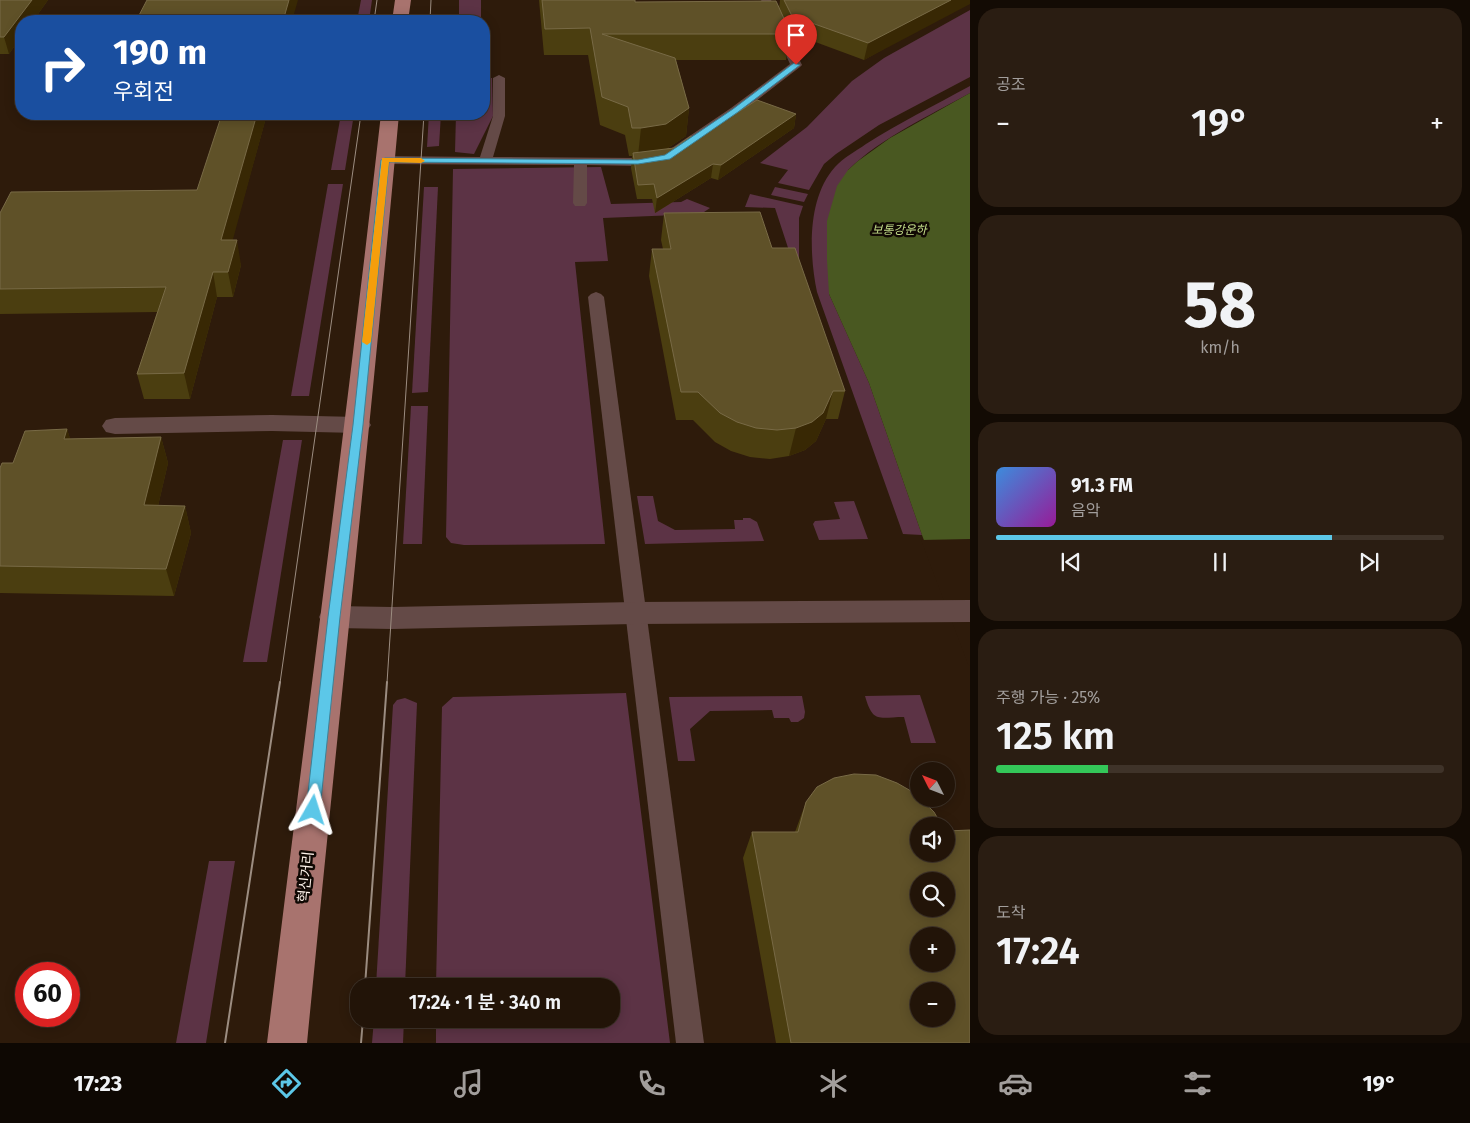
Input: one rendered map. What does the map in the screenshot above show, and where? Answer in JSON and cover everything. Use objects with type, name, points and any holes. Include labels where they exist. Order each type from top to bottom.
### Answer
[{"type":"main road","points":[[401,15],[403,0]]},
{"type":"main road","name":"혁신거리","points":[[288,1043],[334,617],[358,425],[389,120]]},
{"type":"street","points":[[116,426],[272,423],[358,425]]},
{"type":"street","points":[[334,617],[392,618],[635,612],[957,611]]},
{"type":"lane","points":[[385,160],[638,162],[667,157],[735,111],[796,65],[766,0]]},
{"type":"lane","points":[[485,161],[499,116],[499,78]]},
{"type":"lane","points":[[580,203],[581,162]]},
{"type":"lane","points":[[596,298],[690,1043]]},
{"type":"shaded area","points":[[361,0],[372,0],[370,15],[358,15]]},
{"type":"shaded area","points":[[459,0],[481,0],[481,15],[459,15]]},
{"type":"shaded area","points":[[970,10],[970,77],[879,125],[836,154],[824,164],[809,190],[778,183],[788,170],[760,163],[807,127],[852,81],[884,58]]},
{"type":"shaded area","points":[[490,78],[492,78],[493,116],[474,154],[455,152],[456,120],[490,120]]},
{"type":"shaded area","points":[[970,86],[970,93],[891,137],[861,158],[848,170],[829,294],[869,383],[922,535],[903,534],[817,292],[814,277],[812,227],[819,194],[835,167],[866,144],[891,129]]},
{"type":"shaded area","points":[[340,120],[353,120],[345,170],[331,170]]},
{"type":"shaded area","points":[[429,120],[441,120],[439,146],[427,147]]},
{"type":"shaded area","points":[[601,167],[611,204],[681,202],[687,199],[710,208],[701,214],[603,218],[608,261],[575,262],[605,544],[464,545],[451,543],[446,537],[453,169]]},
{"type":"shaded area","points":[[328,184],[343,184],[309,396],[291,396]]},
{"type":"shaded area","points":[[424,187],[438,187],[428,392],[412,393]]},
{"type":"shaded area","points":[[775,187],[808,194],[804,202],[771,195]]},
{"type":"shaded area","points":[[750,194],[803,206],[799,218],[799,261],[793,263],[775,208],[745,207]]},
{"type":"shaded area","points":[[411,406],[428,406],[422,544],[403,544]]},
{"type":"shaded area","points":[[283,440],[302,440],[267,662],[243,662]]},
{"type":"shaded area","points":[[637,496],[653,496],[658,521],[675,530],[735,529],[734,520],[750,518],[757,522],[764,541],[645,544]]},
{"type":"shaded area","points":[[854,501],[868,539],[819,540],[813,524],[815,521],[840,519],[834,502]]},
{"type":"shaded area","points":[[626,693],[670,1043],[436,1043],[436,1028],[620,1028],[620,978],[436,978],[442,707],[453,697]]},
{"type":"shaded area","points":[[920,695],[936,743],[911,743],[904,717],[883,718],[874,715],[865,696]]},
{"type":"shaded area","points":[[802,696],[805,712],[804,718],[798,722],[791,722],[789,718],[774,718],[772,710],[710,711],[690,729],[695,761],[678,761],[669,697]]},
{"type":"shaded area","points":[[405,698],[417,703],[405,978],[376,978],[393,705],[397,700]]},
{"type":"shaded area","points":[[209,861],[235,861],[206,1043],[176,1043]]},
{"type":"shaded area","points":[[373,1028],[404,1028],[403,1043],[372,1043]]},
{"type":"water","name":"보통강운하","points":[[970,93],[970,663],[922,535],[869,383],[829,294],[827,221],[837,186],[848,170],[858,161],[890,138]]},
{"type":"pier","points":[[970,539],[970,666],[921,540]]},
{"type":"building","points":[[0,0],[32,0],[21,15],[15,15],[15,22],[4,37],[0,37]]},
{"type":"building","points":[[147,0],[289,0],[285,15],[139,15]]},
{"type":"building","points":[[542,0],[635,0],[635,2],[776,1],[791,34],[602,34],[675,58],[689,108],[666,124],[632,128],[628,107],[602,97],[590,28],[545,29]]},
{"type":"building","points":[[784,0],[951,0],[868,43],[792,16]]},
{"type":"building","points":[[757,100],[796,114],[721,165],[713,164],[657,198],[654,184],[638,185],[633,153],[674,148],[691,136],[693,141]]},
{"type":"building","points":[[220,120],[255,120],[221,240],[237,240],[228,272],[213,272],[184,373],[137,374],[166,287],[0,289],[0,213],[11,192],[197,190]]},
{"type":"building","points":[[760,212],[772,248],[795,248],[845,391],[833,391],[823,413],[812,422],[796,428],[777,430],[756,428],[737,422],[720,413],[698,392],[681,392],[652,249],[671,249],[664,213]]},
{"type":"building","points":[[67,429],[64,439],[161,437],[144,505],[185,506],[166,569],[0,566],[0,468],[2,463],[13,463],[25,431]]},
{"type":"building","points":[[854,774],[876,775],[910,790],[910,808],[930,808],[937,817],[910,817],[910,862],[955,862],[955,831],[970,830],[970,1043],[791,1043],[752,832],[798,832],[806,802],[817,787],[834,778]]},
{"type":"tram line","points":[[375,15],[377,0]]},
{"type":"tram line","points":[[430,15],[431,0]]},
{"type":"tram line","points":[[280,683],[360,120]]},
{"type":"tram line","points":[[387,683],[424,120]]},
{"type":"tram line","points":[[225,1043],[280,682]]},
{"type":"tram line","points":[[366,978],[387,682]]},
{"type":"tram line","points":[[361,1043],[362,1028]]},
{"type":"slow traffic","points":[[367,342],[385,160],[421,161]]},
{"type":"route","points":[[313,810],[334,617],[358,425],[385,160],[638,162],[667,157],[735,111],[796,65]]}]
